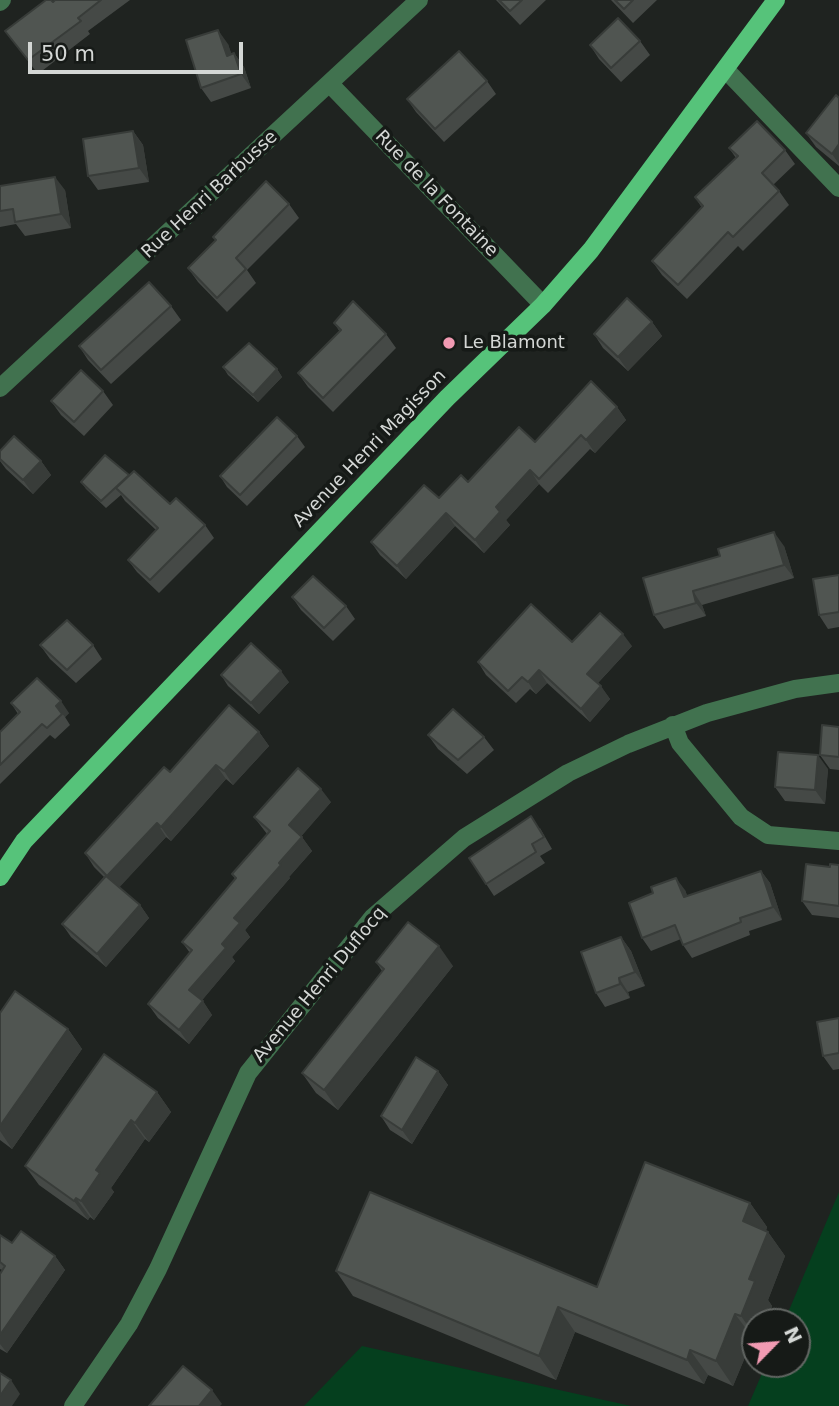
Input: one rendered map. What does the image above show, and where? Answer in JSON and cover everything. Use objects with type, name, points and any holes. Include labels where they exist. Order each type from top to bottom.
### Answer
[{"type":"main road","name":"Avenue Henri Magisson","points":[[0,877],[33,831],[447,398],[543,305],[591,250],[776,0]]},
{"type":"street","name":"Rue Henri Barbusse","points":[[0,388],[419,0]]},
{"type":"street","points":[[726,70],[839,188]]},
{"type":"street","name":"Rue de la Fontaine","points":[[330,84],[543,305]]},
{"type":"street","name":"Avenue Henri Duflocq","points":[[73,1406],[129,1324],[248,1073],[373,917],[464,838],[568,773],[673,725],[795,689],[839,684]]},
{"type":"street","points":[[673,725],[680,743],[741,817],[768,835],[839,841]]},
{"type":"green space","points":[[839,1192],[839,1406],[748,1406],[760,1378],[811,1378],[811,1308],[790,1308]]},
{"type":"green space","points":[[362,1346],[631,1406],[304,1406]]},
{"type":"building","points":[[46,0],[101,0],[78,18],[81,21],[28,60],[5,31]]},
{"type":"building","points":[[499,0],[522,0],[510,11]]},
{"type":"building","points":[[615,0],[633,0],[624,9]]},
{"type":"building","points":[[618,18],[640,41],[611,68],[590,45]]},
{"type":"building","points":[[218,30],[227,56],[234,53],[241,74],[201,88],[186,40]]},
{"type":"building","points":[[459,51],[487,81],[435,129],[407,99]]},
{"type":"building","points":[[836,95],[839,98],[839,144],[832,154],[806,133]]},
{"type":"building","points":[[757,121],[785,150],[762,173],[779,191],[733,237],[728,232],[678,285],[652,261],[703,206],[695,197],[738,156],[729,148]]},
{"type":"building","points":[[133,131],[139,168],[88,176],[83,139]]},
{"type":"building","points":[[55,177],[61,214],[15,222],[13,209],[0,211],[0,186]]},
{"type":"building","points":[[266,181],[289,204],[236,258],[246,269],[217,298],[188,268],[216,240],[213,237]]},
{"type":"building","points":[[149,282],[171,306],[101,370],[79,346]]},
{"type":"building","points":[[627,298],[652,322],[618,357],[594,334]]},
{"type":"building","points":[[353,301],[386,334],[323,398],[298,373],[341,330],[334,323]]},
{"type":"building","points":[[249,343],[277,369],[253,395],[223,367]]},
{"type":"building","points":[[81,370],[103,391],[74,422],[51,401]]},
{"type":"building","points":[[591,381],[617,407],[586,440],[581,435],[539,479],[530,470],[496,507],[500,512],[475,540],[446,513],[397,566],[371,542],[424,485],[439,498],[461,475],[468,482],[519,427],[535,442]]},
{"type":"building","points":[[277,417],[297,436],[240,495],[220,476]]},
{"type":"building","points":[[14,436],[41,461],[23,480],[0,459],[0,451]]},
{"type":"building","points":[[105,455],[129,475],[101,501],[81,482]]},
{"type":"building","points":[[134,471],[170,504],[176,498],[205,525],[150,580],[128,560],[158,528],[116,488]]},
{"type":"building","points":[[774,532],[784,565],[693,591],[696,603],[654,615],[643,578],[720,556],[718,549]]},
{"type":"building","points":[[839,575],[839,612],[819,615],[813,579]]},
{"type":"building","points":[[313,576],[346,606],[324,628],[292,597]]},
{"type":"building","points":[[531,604],[572,642],[600,613],[623,634],[587,674],[601,686],[581,709],[539,670],[528,682],[522,677],[508,691],[478,662]]},
{"type":"building","points":[[67,620],[93,645],[67,670],[40,645]]},
{"type":"building","points":[[251,643],[281,671],[251,703],[221,675]]},
{"type":"building","points":[[37,678],[61,701],[56,706],[62,714],[47,728],[42,724],[0,765],[0,732],[20,712],[11,703]]},
{"type":"building","points":[[229,705],[259,732],[224,771],[216,765],[161,827],[157,823],[107,876],[85,853],[164,767],[170,772]]},
{"type":"building","points":[[453,709],[484,737],[458,760],[428,735]]},
{"type":"building","points":[[822,725],[839,727],[839,757],[820,755]]},
{"type":"building","points":[[778,752],[818,755],[815,790],[775,787]]},
{"type":"building","points":[[298,768],[321,789],[289,825],[302,837],[234,918],[240,923],[222,944],[226,948],[189,990],[203,1001],[179,1030],[148,1004],[192,950],[182,942],[236,878],[232,874],[270,831],[254,817]]},
{"type":"building","points":[[531,816],[544,837],[532,844],[536,852],[486,884],[469,858]]},
{"type":"building","points":[[806,864],[830,867],[830,864],[839,865],[839,906],[802,901]]},
{"type":"building","points":[[761,871],[773,907],[740,918],[741,922],[683,945],[675,925],[642,938],[629,903],[653,893],[651,887],[676,878],[684,897]]},
{"type":"building","points":[[106,876],[140,905],[97,954],[62,924]]},
{"type":"building","points":[[408,922],[439,946],[324,1090],[302,1073],[384,969],[376,962]]},
{"type":"building","points":[[621,937],[635,972],[619,978],[620,984],[596,993],[581,952]]},
{"type":"building","points":[[15,991],[68,1029],[0,1126],[0,1013]]},
{"type":"building","points":[[839,1018],[839,1053],[823,1056],[817,1022]]},
{"type":"building","points":[[104,1054],[157,1092],[135,1123],[131,1120],[96,1170],[100,1173],[81,1201],[76,1198],[74,1201],[25,1166]]},
{"type":"building","points":[[416,1057],[438,1071],[402,1130],[381,1116]]},
{"type":"building","points":[[645,1162],[750,1203],[743,1221],[768,1232],[749,1279],[755,1281],[744,1308],[741,1308],[741,1316],[735,1314],[716,1361],[690,1350],[687,1360],[558,1307],[539,1356],[336,1271],[370,1192],[597,1287]]},
{"type":"building","points":[[21,1231],[55,1256],[0,1335],[0,1274],[5,1266],[0,1262],[0,1235],[12,1243]]},
{"type":"building","points":[[183,1366],[212,1390],[199,1406],[149,1406]]},
{"type":"building","points":[[0,1373],[11,1380],[0,1396]]},
{"type":"place","name":"Le Blamont","points":[[449,343]]}]
